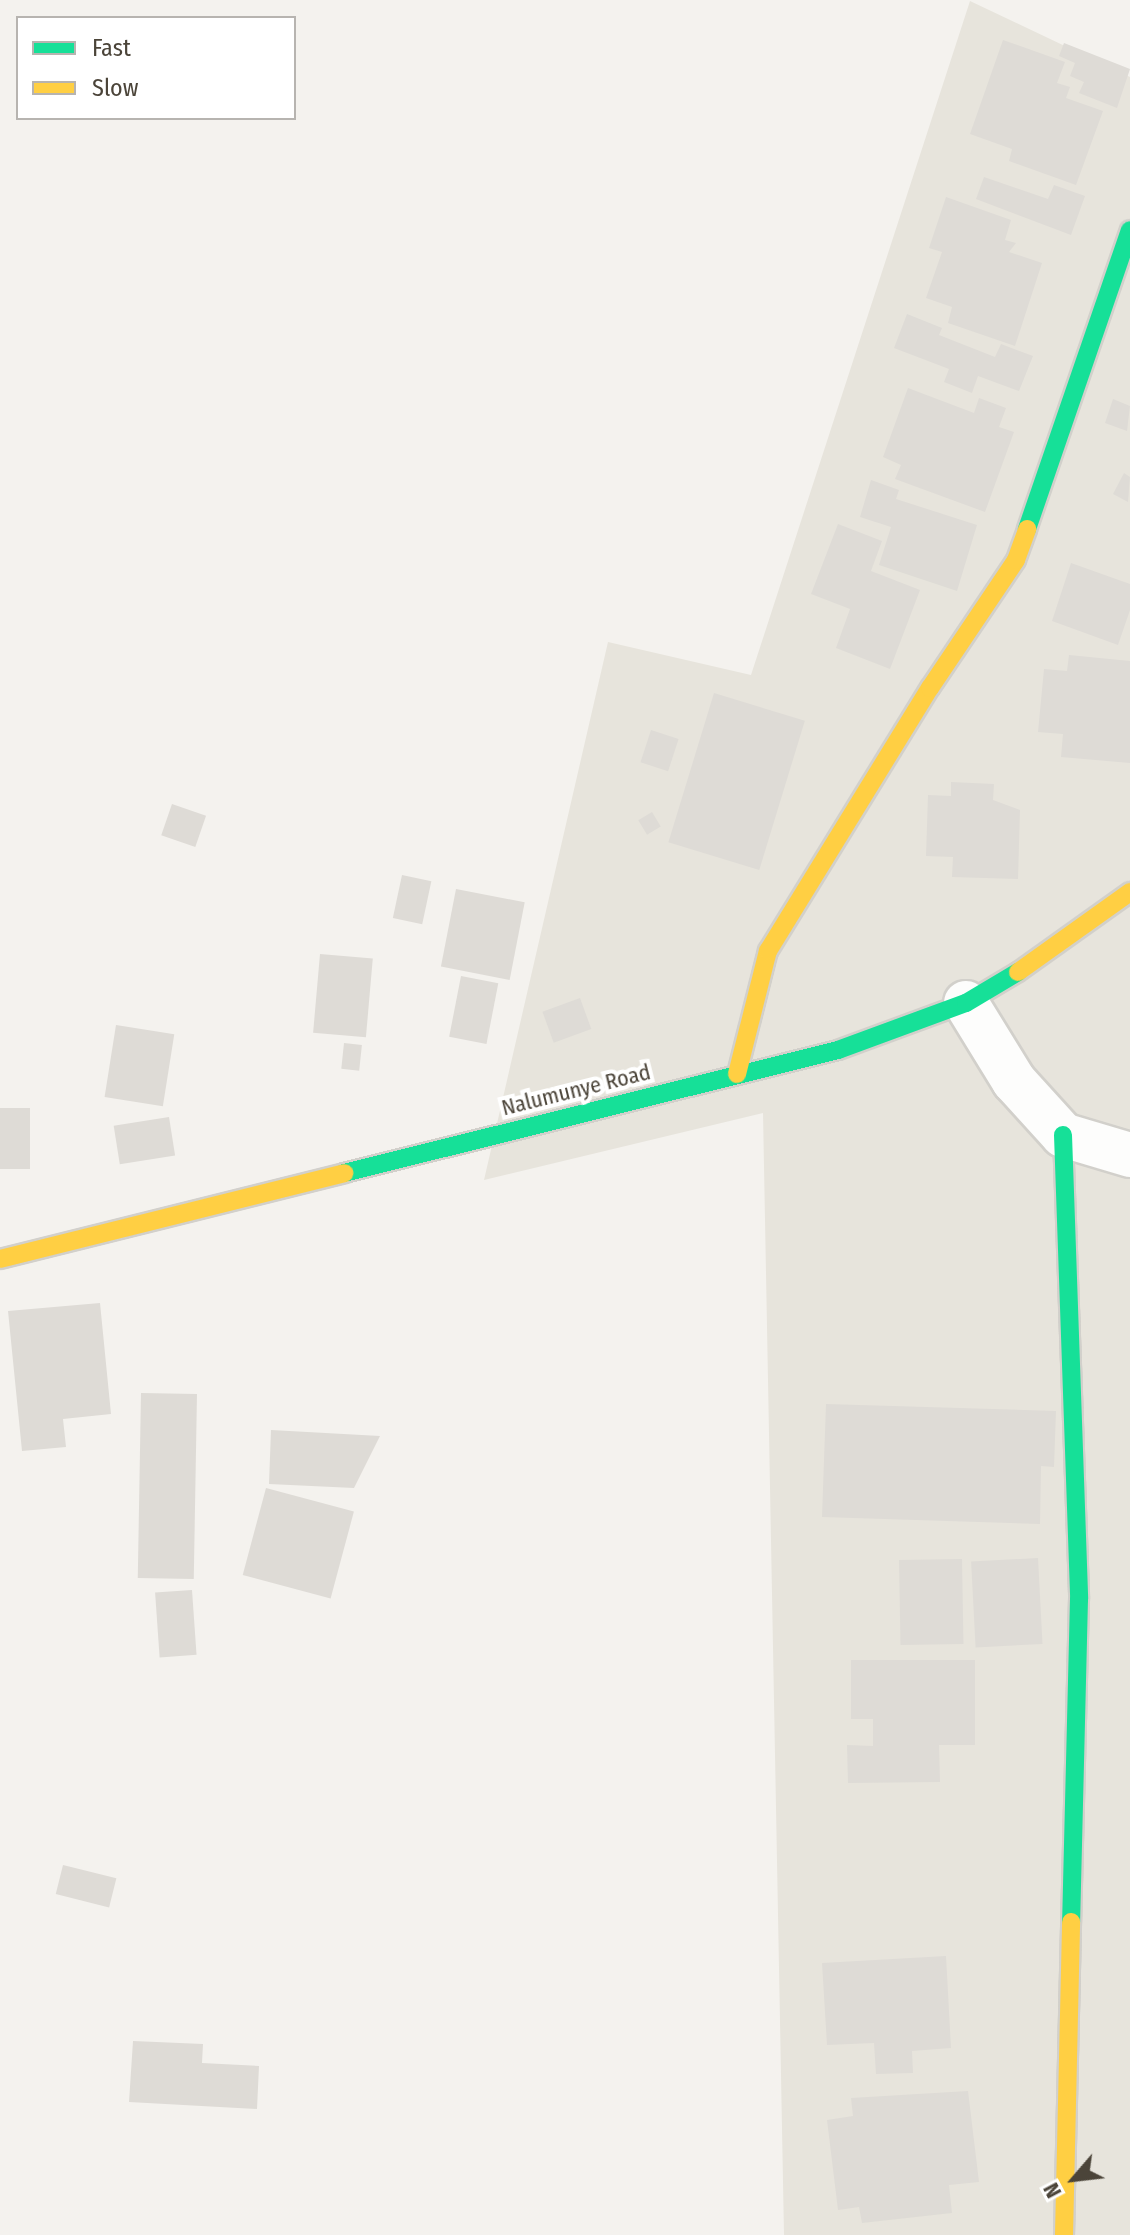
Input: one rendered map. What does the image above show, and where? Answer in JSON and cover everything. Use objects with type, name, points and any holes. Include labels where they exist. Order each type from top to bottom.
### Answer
[{"type":"street","points":[[737,1074],[759,1002],[768,951],[930,688],[1016,560],[1130,230]]},
{"type":"street","name":"Nalumunye Road","points":[[0,1259],[838,1050],[966,1003],[1054,950],[1130,892]]},
{"type":"street","points":[[966,1003],[1014,1081],[1063,1135],[1130,1155]]},
{"type":"street","points":[[1063,1135],[1079,1599],[1064,2235]]},
{"type":"shaded area","points":[[970,1],[1130,77],[1130,2235],[784,2235],[763,1113],[484,1180],[608,642],[751,675]]},
{"type":"building","points":[[1003,40],[1065,62],[1057,83],[1070,87],[1066,98],[1103,111],[1076,185],[1009,161],[1012,149],[970,134]]},
{"type":"building","points":[[1064,43],[1130,69],[1117,108],[1079,93],[1084,82],[1070,76],[1075,63],[1059,56]]},
{"type":"building","points":[[984,177],[1048,199],[1054,185],[1085,196],[1071,235],[976,199]]},
{"type":"building","points":[[946,197],[1011,220],[1005,240],[1016,243],[1009,252],[1042,263],[1015,346],[948,323],[952,307],[926,298],[942,252],[929,248]]},
{"type":"building","points":[[907,314],[942,328],[939,335],[995,357],[1001,344],[1033,356],[1019,391],[978,376],[972,393],[944,382],[949,369],[894,348]]},
{"type":"building","points":[[908,388],[974,413],[979,398],[1006,408],[999,427],[1014,432],[985,512],[895,479],[901,465],[883,457]]},
{"type":"building","points":[[1113,399],[1130,406],[1127,431],[1105,423]]},
{"type":"building","points":[[1124,473],[1130,477],[1128,502],[1113,494]]},
{"type":"building","points":[[871,480],[899,490],[896,499],[977,525],[957,591],[879,565],[891,527],[860,517]]},
{"type":"building","points":[[838,524],[882,541],[871,571],[920,590],[890,669],[836,648],[850,609],[811,594]]},
{"type":"building","points":[[1071,563],[1130,584],[1130,610],[1118,645],[1052,621]]},
{"type":"building","points":[[1069,655],[1130,661],[1130,763],[1061,757],[1063,734],[1038,732],[1044,669],[1067,671]]},
{"type":"building","points":[[714,693],[805,721],[759,870],[668,842]]},
{"type":"building","points":[[651,730],[679,739],[668,771],[640,762]]},
{"type":"building","points":[[951,782],[994,784],[993,800],[1020,810],[1018,879],[952,877],[953,857],[926,856],[928,795],[951,796]]},
{"type":"building","points":[[172,804],[206,816],[195,847],[161,835]]},
{"type":"building","points":[[652,812],[661,827],[647,835],[638,820]]},
{"type":"building","points":[[402,875],[431,881],[422,924],[393,918]]},
{"type":"building","points":[[456,889],[525,902],[510,980],[441,967]]},
{"type":"building","points":[[320,954],[373,959],[366,1037],[313,1033]]},
{"type":"building","points":[[461,976],[498,983],[486,1044],[449,1037]]},
{"type":"building","points":[[580,998],[591,1029],[554,1043],[542,1012]]},
{"type":"building","points":[[116,1025],[174,1034],[163,1106],[105,1097]]},
{"type":"building","points":[[344,1043],[362,1045],[359,1071],[341,1069]]},
{"type":"building","points":[[0,1108],[30,1108],[30,1169],[0,1169]]},
{"type":"building","points":[[169,1117],[175,1156],[120,1164],[114,1126]]},
{"type":"building","points":[[100,1303],[111,1414],[63,1419],[66,1447],[22,1451],[8,1311]]},
{"type":"building","points":[[141,1393],[197,1394],[194,1579],[138,1578]]},
{"type":"building","points":[[826,1404],[1056,1411],[1054,1467],[1041,1466],[1040,1524],[822,1517]]},
{"type":"building","points":[[271,1430],[380,1436],[354,1488],[269,1484]]},
{"type":"building","points":[[266,1488],[354,1512],[331,1598],[243,1575]]},
{"type":"building","points":[[1038,1558],[1043,1644],[976,1647],[971,1562]]},
{"type":"building","points":[[962,1559],[963,1644],[900,1645],[899,1560]]},
{"type":"building","points":[[192,1590],[197,1655],[160,1657],[155,1593]]},
{"type":"building","points":[[851,1660],[975,1660],[975,1745],[939,1745],[940,1782],[848,1783],[847,1745],[873,1746],[873,1719],[851,1719]]},
{"type":"building","points":[[63,1865],[116,1878],[109,1907],[56,1894]]},
{"type":"building","points":[[946,1956],[951,2048],[912,2051],[913,2073],[876,2074],[874,2043],[827,2045],[822,1963]]},
{"type":"building","points":[[133,2041],[203,2044],[202,2063],[259,2066],[257,2109],[129,2102]]},
{"type":"building","points":[[968,2091],[979,2182],[949,2185],[952,2213],[862,2223],[859,2207],[838,2210],[827,2120],[853,2116],[851,2098]]},
{"type":"traffic: fast","points":[[1027,529],[1130,230]]},
{"type":"traffic: fast","points":[[344,1173],[838,1050],[966,1003],[1018,972]]},
{"type":"traffic: fast","points":[[1063,1135],[1079,1599],[1071,1922]]},
{"type":"traffic: slow","points":[[737,1074],[768,951],[930,688],[1016,560],[1027,529]]},
{"type":"traffic: slow","points":[[1018,972],[1130,892]]},
{"type":"traffic: slow","points":[[0,1259],[344,1173]]},
{"type":"traffic: slow","points":[[1064,2235],[1071,1922]]}]
